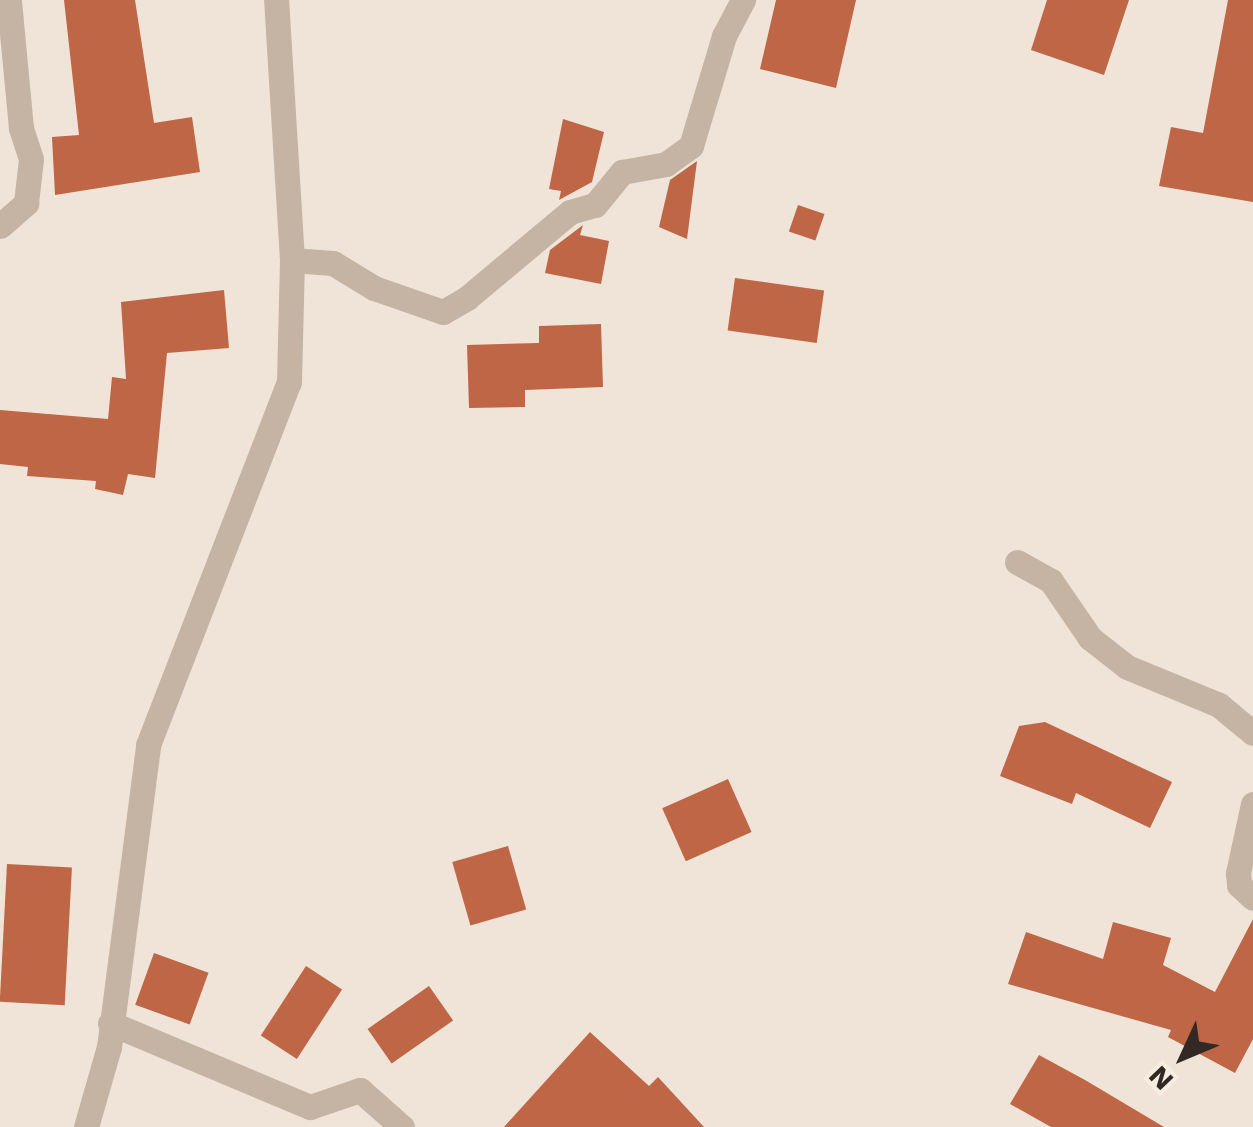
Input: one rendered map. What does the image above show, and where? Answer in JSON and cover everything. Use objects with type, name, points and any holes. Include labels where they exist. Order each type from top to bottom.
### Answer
[{"type":"street","points":[[0,226],[26,203],[31,159],[21,128],[9,0]]},
{"type":"street","points":[[86,1127],[110,1022],[148,745],[288,382],[292,260],[276,0]]},
{"type":"street","points":[[292,260],[333,263],[374,288],[443,312],[466,298],[570,212],[595,205],[622,172],[666,164],[691,146],[724,36],[743,0]]},
{"type":"street","points":[[1017,562],[1050,582],[1090,638],[1128,667],[1220,705],[1253,733]]},
{"type":"street","points":[[1253,804],[1238,872],[1240,885],[1253,898]]},
{"type":"street","points":[[110,1022],[310,1107],[360,1090],[402,1127]]},
{"type":"building","points":[[64,0],[135,0],[154,123],[192,117],[200,172],[55,195],[52,137],[79,135]]},
{"type":"building","points":[[776,0],[856,0],[836,88],[760,69]]},
{"type":"building","points":[[1047,0],[1129,0],[1104,75],[1031,50]]},
{"type":"building","points":[[1228,0],[1253,0],[1253,202],[1159,186],[1171,127],[1203,133]]},
{"type":"building","points":[[563,119],[604,132],[592,182],[559,200],[561,191],[549,189]]},
{"type":"building","points":[[697,161],[687,239],[659,227],[670,180]]},
{"type":"building","points":[[798,205],[824,214],[815,241],[789,231]]},
{"type":"building","points":[[583,225],[580,235],[609,241],[601,284],[545,273],[550,250]]},
{"type":"building","points":[[735,278],[824,291],[817,343],[728,330]]},
{"type":"building","points":[[224,290],[229,348],[167,353],[155,478],[128,474],[123,495],[95,489],[96,481],[27,476],[28,467],[0,464],[0,410],[108,419],[112,377],[126,379],[121,302]]},
{"type":"building","points":[[601,324],[603,387],[525,390],[525,407],[469,408],[467,345],[539,343],[539,326]]},
{"type":"building","points":[[1045,722],[1172,782],[1150,828],[1076,793],[1072,804],[1000,776],[1019,726]]},
{"type":"building","points":[[728,779],[752,832],[686,861],[662,808]]},
{"type":"building","points":[[508,846],[526,909],[470,925],[452,862]]},
{"type":"building","points":[[7,864],[72,867],[65,1005],[0,1002]]},
{"type":"building","points":[[1253,919],[1253,1039],[1235,1073],[1168,1037],[1171,1030],[1008,984],[1026,932],[1103,959],[1113,922],[1171,938],[1163,965],[1215,992]]},
{"type":"building","points":[[154,953],[209,973],[190,1025],[135,1005]]},
{"type":"building","points":[[306,966],[342,989],[297,1059],[261,1036]]},
{"type":"building","points":[[429,986],[453,1020],[392,1063],[368,1029]]},
{"type":"building","points":[[590,1032],[649,1086],[658,1077],[704,1127],[504,1127]]},
{"type":"building","points":[[1039,1055],[1164,1127],[1051,1127],[1010,1104]]}]
